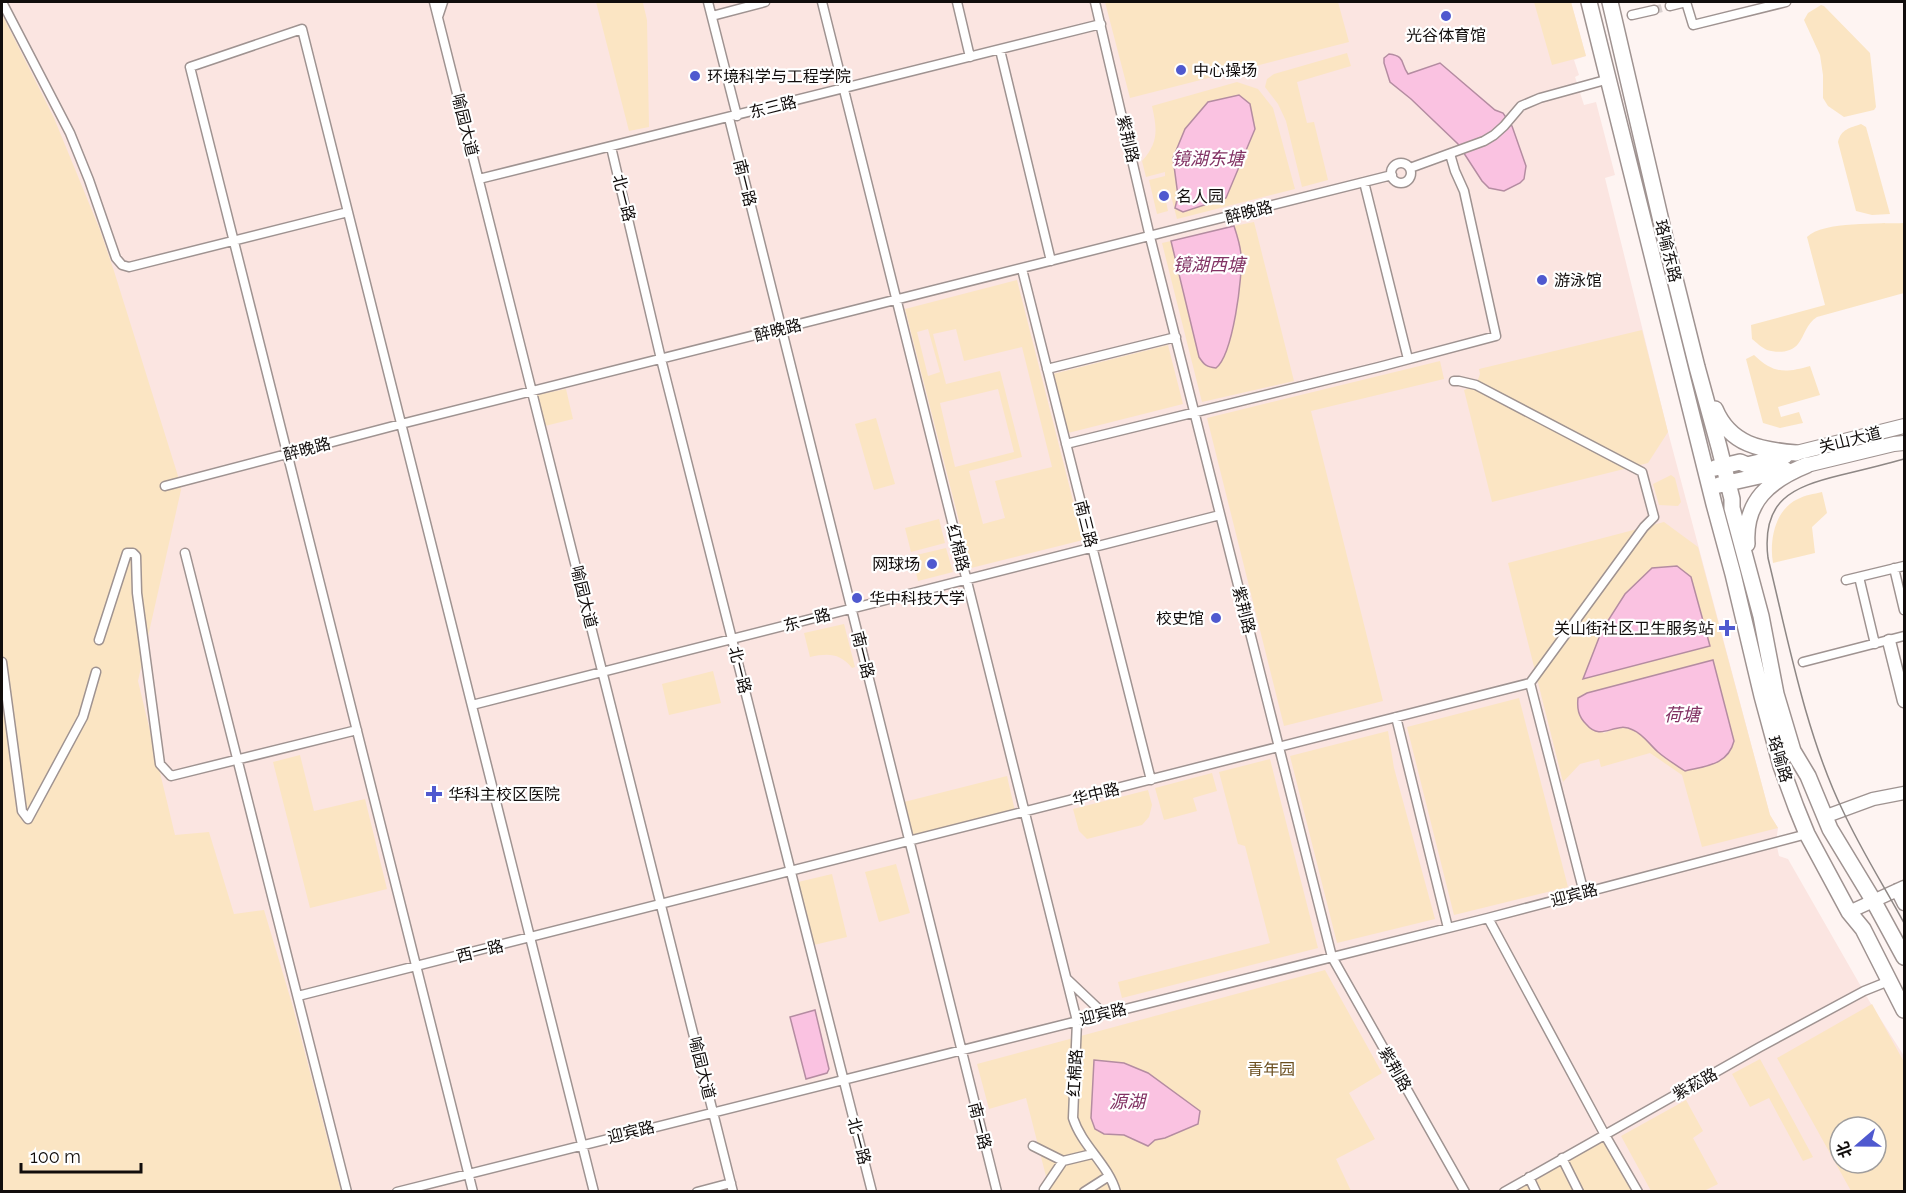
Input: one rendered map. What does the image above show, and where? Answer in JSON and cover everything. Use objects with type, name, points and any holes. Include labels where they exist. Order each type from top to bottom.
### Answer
[{"type":"highway","name":"珞喻东路","points":[[1589,2],[1710,487]]},
{"type":"highway","name":"珞喻东路","points":[[1610,2],[1697,367],[1732,499]]},
{"type":"highway","points":[[1697,367],[1724,426],[1741,439],[1764,450],[1796,453]]},
{"type":"highway","points":[[1706,470],[1740,462],[1747,465],[1796,453]]},
{"type":"highway","points":[[1710,487],[1807,465]]},
{"type":"highway","points":[[1748,565],[1746,535],[1755,501],[1774,481],[1807,465]]},
{"type":"highway","name":"珞喻路","points":[[1710,487],[1781,766],[1807,834],[1849,912],[1863,929],[1905,1010]]},
{"type":"highway","name":"珞喻路","points":[[1732,499],[1732,508],[1761,616],[1770,669],[1793,751],[1808,776],[1830,829],[1905,957]]},
{"type":"main road","name":"关山大道","points":[[1796,453],[1905,426]]},
{"type":"main road","name":"关山大道","points":[[1807,465],[1905,443]]},
{"type":"street","points":[[2,2],[70,133],[117,258],[122,265],[129,267],[348,212]]},
{"type":"street","name":"喻园大道","points":[[434,2],[732,1187]]},
{"type":"street","points":[[438,18],[443,2]]},
{"type":"street","name":"南一路","points":[[708,2],[782,329],[997,1191]]},
{"type":"street","points":[[712,16],[765,2]]},
{"type":"street","name":"红棉路","points":[[822,2],[1077,1021],[1073,1118],[1077,1130],[1109,1176],[1116,1191]]},
{"type":"street","points":[[957,2],[970,57]]},
{"type":"street","name":"紫荆路","points":[[1095,2],[1150,237],[1332,957],[1464,1191]]},
{"type":"street","points":[[1670,6],[1686,2],[1693,25],[1786,2]]},
{"type":"street","points":[[1632,15],[1654,10]]},
{"type":"street","name":"东三路","points":[[479,179],[1101,24]]},
{"type":"street","points":[[473,1191],[190,67],[302,29],[594,1191]]},
{"type":"street","points":[[1000,50],[1051,261]]},
{"type":"street","name":"醉晚路","points":[[1410,168],[1466,149],[1494,135],[1521,106],[1540,98],[1609,78]]},
{"type":"street","name":"北一路","points":[[611,147],[661,359],[872,1191]]},
{"type":"street","points":[[1066,444],[1496,336],[1464,191],[1450,154]]},
{"type":"street","name":"醉晚路","points":[[1399,163],[1410,168],[1410,177],[1403,182],[1395,180],[1392,175],[1394,166],[1399,163]]},
{"type":"street","name":"醉晚路","points":[[165,486],[401,424],[1392,175]]},
{"type":"street","points":[[1364,182],[1408,359]]},
{"type":"street","name":"南三路","points":[[1022,269],[1151,780]]},
{"type":"street","points":[[1047,369],[1176,337]]},
{"type":"street","points":[[1454,381],[1476,385],[1642,472],[1654,517],[1644,527],[1530,683],[1584,893]]},
{"type":"street","name":"东一路","points":[[472,705],[1220,515]]},
{"type":"street","points":[[99,640],[125,558],[127,553],[133,553],[136,556],[137,593],[160,764],[171,777],[357,730]]},
{"type":"street","points":[[185,553],[347,1191]]},
{"type":"street","points":[[1846,580],[1905,566]]},
{"type":"street","points":[[1894,568],[1905,610]]},
{"type":"street","points":[[1859,578],[1875,644]]},
{"type":"street","points":[[1803,662],[1905,636]]},
{"type":"street","points":[[1888,640],[1905,701]]},
{"type":"street","points":[[2,662],[22,811],[28,819],[83,717],[96,672]]},
{"type":"street","name":"华中路","points":[[661,905],[1530,683]]},
{"type":"street","points":[[1396,717],[1448,928]]},
{"type":"street","points":[[1824,817],[1873,799],[1905,793]]},
{"type":"street","name":"迎宾路","points":[[397,1191],[1488,918],[1807,834]]},
{"type":"street","points":[[1849,912],[1901,888],[1905,904]]},
{"type":"street","name":"西一路","points":[[298,996],[661,905]]},
{"type":"street","points":[[1488,918],[1605,1135],[1638,1191]]},
{"type":"street","points":[[1067,979],[1104,1014]]},
{"type":"street","name":"紫菘路","points":[[1504,1191],[1760,1047],[1864,991],[1889,981]]},
{"type":"street","points":[[1033,1146],[1063,1161],[1092,1154]]},
{"type":"street","points":[[1562,1158],[1579,1191]]},
{"type":"street","points":[[1044,1189],[1063,1161]]},
{"type":"street","points":[[1084,1191],[1109,1176]]},
{"type":"street","points":[[1529,1177],[1536,1191]]},
{"type":"street","points":[[697,1191],[732,1187]]},
{"type":"shaded area","name":"华中科技大学","points":[[2,2],[1571,2],[1586,56],[1574,60],[1579,75],[1575,77],[1584,105],[1596,102],[1615,175],[1605,178],[1668,432],[1770,815],[1778,828],[1776,842],[1779,856],[1788,859],[1871,1004],[1904,1056],[1904,1191],[27,1191],[2,1035]]},
{"type":"green space","points":[[596,2],[643,3],[647,20],[649,127],[629,131]]},
{"type":"green space","name":"中心操场","points":[[1105,2],[1338,2],[1349,42],[1130,98]]},
{"type":"green space","points":[[1534,2],[1571,2],[1586,56],[1552,65]]},
{"type":"green space","points":[[1821,5],[1870,53],[1876,107],[1874,110],[1844,117],[1828,106],[1823,98],[1820,55],[1804,20],[1808,13]]},
{"type":"green space","points":[[2,14],[54,118],[100,230],[181,490],[138,681],[175,835],[209,832],[234,914],[264,910],[293,1007],[341,1191],[2,1191]]},
{"type":"green space","points":[[1347,53],[1351,66],[1297,82],[1307,123],[1314,122],[1328,180],[1302,187],[1286,121],[1278,104],[1265,87],[1267,79],[1274,74]]},
{"type":"green space","points":[[1237,82],[1258,89],[1273,108],[1295,189],[1177,219],[1169,188],[1170,199],[1166,201],[1168,211],[1157,214],[1149,180],[1165,176],[1165,172],[1146,177],[1142,161],[1154,141],[1155,122],[1152,106]]},
{"type":"green space","points":[[1861,124],[1866,127],[1890,214],[1872,215],[1856,211],[1838,142],[1844,132]]},
{"type":"green space","points":[[1254,222],[1294,381],[1202,402],[1162,243],[1171,241],[1199,357],[1240,272],[1241,254],[1234,226]]},
{"type":"green space","points":[[1904,223],[1904,293],[1817,317],[1808,326],[1798,344],[1788,351],[1767,350],[1752,339],[1751,325],[1825,305],[1807,237],[1826,228],[1839,226]]},
{"type":"green space","points":[[1017,280],[1083,540],[971,568],[905,309]],"holes":[[[928,329],[940,372],[928,376],[917,332]],[[956,329],[964,361],[1022,347],[1052,467],[995,481],[1005,518],[983,524],[969,471],[1022,457],[1000,371],[946,384],[933,334]],[[998,389],[1014,452],[955,467],[940,403]]]},
{"type":"green space","points":[[1642,330],[1668,432],[1648,463],[1492,502],[1464,390],[1476,385],[1480,374],[1479,369]]},
{"type":"green space","points":[[1168,345],[1183,404],[1068,433],[1053,374]]},
{"type":"green space","points":[[1754,355],[1774,369],[1787,371],[1810,366],[1820,395],[1778,407],[1781,417],[1799,412],[1803,423],[1780,428],[1763,423],[1746,359]]},
{"type":"green space","points":[[1440,361],[1444,379],[1311,411],[1383,701],[1284,726],[1207,418]]},
{"type":"green space","points":[[566,389],[573,419],[545,426],[536,395]]},
{"type":"green space","points":[[876,418],[895,484],[874,490],[855,424]]},
{"type":"green space","points":[[1671,475],[1675,478],[1681,502],[1678,506],[1659,505],[1653,484]]},
{"type":"green space","points":[[1822,492],[1827,513],[1812,527],[1815,553],[1773,563],[1772,545],[1775,526],[1784,510],[1801,498]]},
{"type":"green space","name":"网球场","points":[[939,519],[945,543],[911,552],[905,528]]},
{"type":"green space","points":[[1664,522],[1698,547],[1770,815],[1778,828],[1702,847],[1682,775],[1650,753],[1601,767],[1599,759],[1580,764],[1563,782],[1508,563]],"holes":[[[1713,660],[1657,751],[1634,730],[1622,728],[1604,733],[1588,723],[1581,716],[1578,698],[1587,693]]]},
{"type":"green space","name":"网球场","points":[[946,548],[953,572],[918,581],[912,556]]},
{"type":"green space","points":[[844,624],[855,667],[852,668],[843,659],[833,655],[810,657],[804,633]]},
{"type":"green space","points":[[713,671],[721,703],[669,715],[662,684]]},
{"type":"green space","points":[[1519,698],[1568,887],[1454,915],[1407,727]]},
{"type":"green space","points":[[1388,731],[1394,768],[1435,919],[1337,943],[1290,756]]},
{"type":"green space","points":[[300,755],[314,811],[365,799],[387,889],[310,908],[273,762]]},
{"type":"green space","points":[[1270,759],[1318,948],[1122,998],[1118,982],[1270,943],[1245,846],[1238,844],[1219,772]]},
{"type":"green space","points":[[1212,773],[1217,791],[1193,798],[1197,811],[1164,820],[1155,788]]},
{"type":"green space","points":[[1007,776],[1015,811],[912,837],[904,802]]},
{"type":"green space","points":[[1148,790],[1152,805],[1149,817],[1142,825],[1087,839],[1079,831],[1073,809]]},
{"type":"green space","points":[[896,864],[910,913],[879,922],[865,872]]},
{"type":"green space","points":[[832,874],[847,937],[814,945],[798,882]]},
{"type":"green space","name":"青年园","points":[[1325,970],[1382,1073],[1349,1093],[1375,1139],[1336,1159],[1351,1191],[1050,1192],[1026,1098],[989,1109],[977,1064]],"holes":[[[1198,1124],[1155,1140],[1148,1146],[1124,1135],[1104,1134]]]},
{"type":"green space","points":[[1872,1004],[1904,1062],[1904,1191],[1851,1191],[1842,1175],[1888,1175],[1888,1115],[1828,1115],[1828,1150],[1777,1058]]},
{"type":"green space","points":[[1760,1059],[1813,1157],[1803,1161],[1769,1098],[1750,1107],[1732,1074]]},
{"type":"green space","points":[[1686,1100],[1703,1131],[1693,1138],[1718,1184],[1704,1191],[1651,1191],[1621,1136]]},
{"type":"green space","points":[[1604,1138],[1635,1192],[1513,1192]]},
{"type":"water","points":[[1389,54],[1400,58],[1408,74],[1440,63],[1495,110],[1503,113],[1512,126],[1526,166],[1524,179],[1504,191],[1489,188],[1458,144],[1390,82],[1384,63],[1384,58]]},
{"type":"water","name":"镜湖东塘","points":[[1239,95],[1250,104],[1255,129],[1226,198],[1183,212],[1175,208],[1178,196],[1173,158],[1185,129],[1208,102]]},
{"type":"water","name":"镜湖西塘","points":[[1234,226],[1241,254],[1236,314],[1227,348],[1216,368],[1206,365],[1199,357],[1171,241]]},
{"type":"water","points":[[1677,566],[1691,577],[1710,646],[1583,679],[1602,630],[1625,594],[1652,568]]},
{"type":"water","name":"荷塘","points":[[1713,660],[1734,741],[1727,755],[1708,766],[1685,771],[1661,755],[1637,732],[1620,728],[1598,732],[1586,724],[1580,715],[1578,698],[1587,693]]},
{"type":"water","points":[[815,1010],[829,1069],[827,1073],[806,1079],[790,1017]]},
{"type":"water","name":"源湖","points":[[1094,1060],[1124,1063],[1148,1073],[1200,1111],[1198,1124],[1155,1140],[1148,1146],[1124,1135],[1104,1134],[1095,1129],[1091,1118]]},
{"type":"tunnel","points":[[1654,10],[1670,6]]},
{"type":"tram line","points":[[1904,459],[1824,480],[1795,491],[1783,499],[1775,509],[1767,538],[1768,558],[1791,654],[1818,751],[1850,825],[1904,923]]},
{"type":"place","name":"光谷体育馆","points":[[1446,16]]},
{"type":"place","name":"中心操场","points":[[1181,70]]},
{"type":"place","name":"环境科学与工程学院","points":[[695,76]]},
{"type":"place","name":"名人园","points":[[1164,196]]},
{"type":"place","name":"游泳馆","points":[[1542,280]]},
{"type":"place","name":"网球场","points":[[932,564]]},
{"type":"place","name":"华中科技大学","points":[[857,598]]},
{"type":"place","name":"校史馆","points":[[1216,618]]},
{"type":"place","name":"关山街社区卫生服务站","points":[[1727,628]]},
{"type":"place","name":"华科主校区医院","points":[[434,794]]}]
